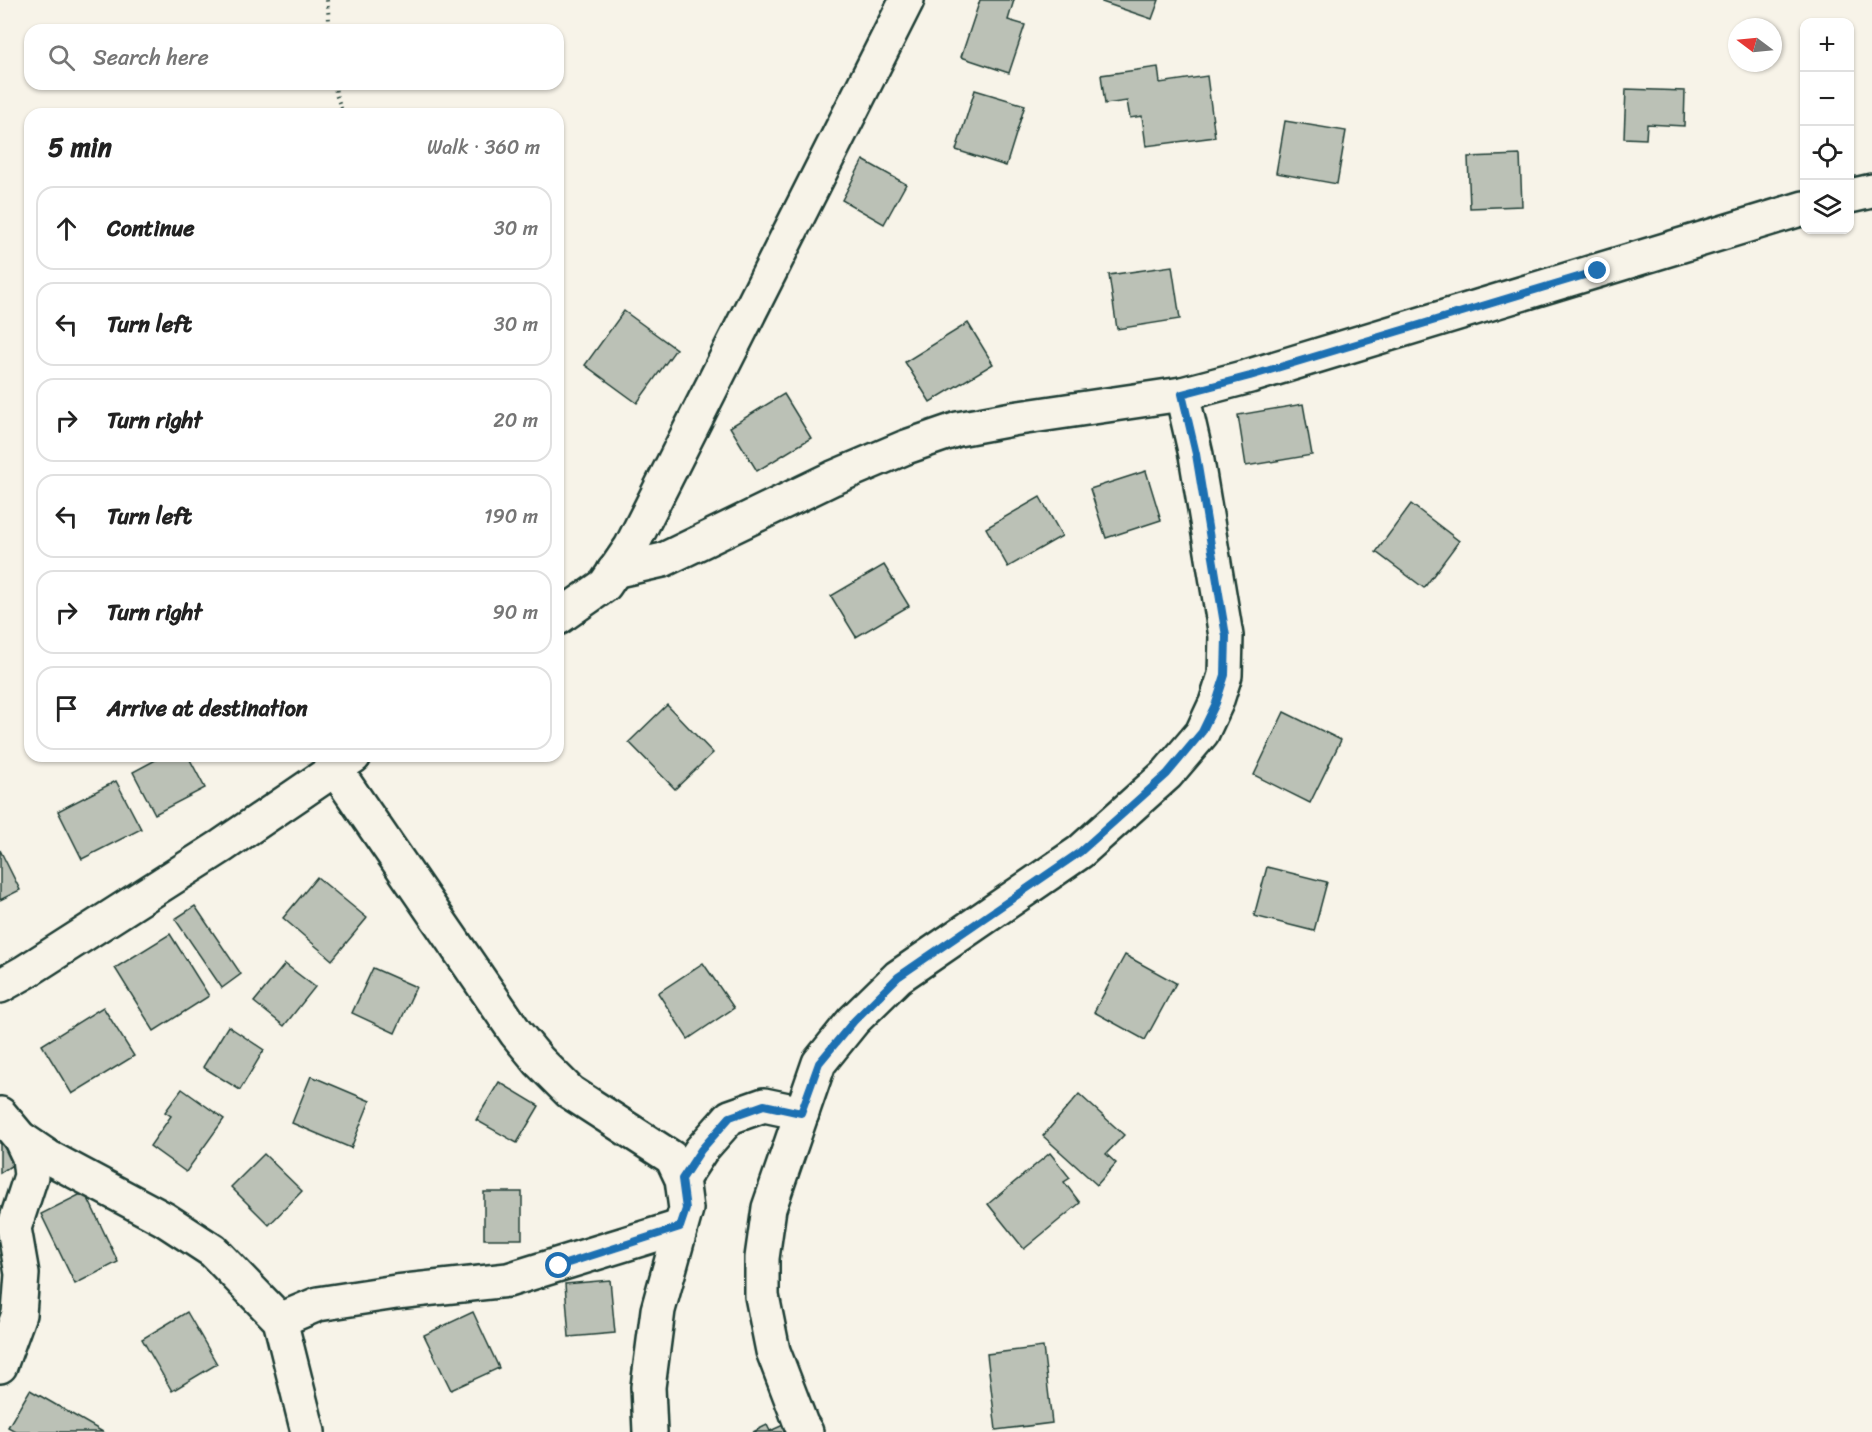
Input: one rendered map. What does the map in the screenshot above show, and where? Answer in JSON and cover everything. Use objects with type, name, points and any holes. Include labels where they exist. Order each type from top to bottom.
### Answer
[{"type":"street","points":[[564,614],[605,585],[631,547],[907,0]]},
{"type":"street","points":[[1854,195],[1872,191]]},
{"type":"street","points":[[614,571],[663,560],[833,478],[906,447],[958,429],[1012,418],[1182,394],[1250,376],[1800,209]]},
{"type":"street","points":[[806,1432],[773,1350],[762,1296],[762,1258],[768,1208],[819,1063],[854,1021],[898,977],[1080,852],[1167,774],[1202,732],[1216,703],[1225,675],[1226,636],[1196,454],[1182,394]]},
{"type":"street","points":[[0,986],[202,858],[345,763],[509,1023],[538,1061],[570,1092],[672,1158],[682,1179],[686,1209],[658,1310],[648,1387],[651,1432]]},
{"type":"street","points":[[682,1179],[701,1150],[730,1117],[764,1105],[801,1113]]},
{"type":"street","points":[[10,1126],[48,1157],[164,1219],[213,1251],[280,1320],[308,1432]]},
{"type":"street","points":[[0,1366],[19,1314],[22,1274],[14,1228],[31,1176],[29,1157],[10,1126]]},
{"type":"street","points":[[280,1320],[318,1305],[396,1292],[508,1280],[680,1227]]},
{"type":"path","points":[[327,0],[329,24]]},
{"type":"path","points":[[336,90],[341,108]]},
{"type":"building","points":[[980,0],[1014,0],[1008,20],[1025,25],[1009,73],[961,57]]},
{"type":"building","points":[[1103,0],[1159,0],[1152,19],[1102,2]]},
{"type":"building","points":[[1158,67],[1160,83],[1207,76],[1215,137],[1146,146],[1142,116],[1130,118],[1127,101],[1105,104],[1101,75]]},
{"type":"building","points":[[1626,89],[1685,91],[1684,126],[1647,124],[1646,139],[1624,138]]},
{"type":"building","points":[[975,90],[1025,105],[1006,166],[956,150]]},
{"type":"building","points":[[1285,121],[1346,131],[1337,184],[1276,173]]},
{"type":"building","points":[[1520,155],[1522,206],[1470,208],[1468,157]]},
{"type":"building","points":[[863,160],[906,184],[884,224],[842,200]]},
{"type":"building","points":[[1172,266],[1180,319],[1117,329],[1109,275]]},
{"type":"building","points":[[624,311],[676,349],[637,403],[585,365]]},
{"type":"building","points":[[968,323],[993,364],[930,402],[905,362]]},
{"type":"building","points":[[784,394],[811,438],[757,471],[730,427]]},
{"type":"building","points":[[1303,404],[1312,455],[1246,466],[1238,415]]},
{"type":"building","points":[[1146,471],[1161,520],[1106,538],[1090,489]]},
{"type":"building","points":[[1040,497],[1062,536],[1008,567],[986,528]]},
{"type":"building","points":[[1411,504],[1459,541],[1424,588],[1376,552]]},
{"type":"building","points":[[884,565],[909,606],[856,637],[831,596]]},
{"type":"building","points":[[667,705],[713,753],[675,789],[629,742]]},
{"type":"building","points":[[1284,712],[1341,740],[1310,803],[1254,775]]},
{"type":"building","points":[[152,762],[191,762],[205,788],[155,814],[133,772]]},
{"type":"building","points":[[116,781],[141,829],[82,859],[58,811]]},
{"type":"building","points":[[0,850],[20,890],[0,900]]},
{"type":"building","points":[[1267,867],[1327,882],[1314,931],[1254,916]]},
{"type":"building","points":[[317,877],[367,918],[332,960],[283,918]]},
{"type":"building","points":[[195,906],[241,974],[222,988],[175,919]]},
{"type":"building","points":[[170,934],[209,996],[154,1031],[115,968]]},
{"type":"building","points":[[1125,955],[1176,983],[1145,1040],[1094,1012]]},
{"type":"building","points":[[703,963],[734,1008],[688,1039],[658,993]]},
{"type":"building","points":[[285,964],[315,987],[284,1026],[254,1002]]},
{"type":"building","points":[[373,968],[416,987],[395,1033],[352,1013]]},
{"type":"building","points":[[103,1007],[134,1056],[72,1094],[42,1045]]},
{"type":"building","points":[[228,1026],[264,1050],[240,1090],[203,1067]]},
{"type":"building","points":[[311,1076],[370,1101],[351,1148],[292,1123]]},
{"type":"building","points":[[499,1082],[539,1106],[517,1143],[476,1120]]},
{"type":"building","points":[[182,1089],[224,1119],[186,1172],[150,1146],[171,1116],[165,1112]]},
{"type":"building","points":[[1079,1094],[1124,1135],[1106,1154],[1116,1163],[1097,1185],[1043,1136]]},
{"type":"building","points":[[0,1136],[17,1162],[0,1173]]},
{"type":"building","points":[[1050,1153],[1070,1178],[1064,1182],[1080,1203],[1024,1249],[988,1204]]},
{"type":"building","points":[[264,1154],[302,1191],[269,1225],[231,1187]]},
{"type":"building","points":[[85,1192],[118,1262],[75,1284],[41,1214]]},
{"type":"building","points":[[484,1192],[522,1192],[522,1239],[484,1239]]},
{"type":"building","points":[[610,1280],[615,1333],[569,1337],[565,1284]]},
{"type":"building","points":[[187,1312],[217,1364],[172,1391],[142,1339]]},
{"type":"building","points":[[473,1312],[499,1368],[451,1390],[424,1335]]},
{"type":"building","points":[[1043,1347],[1052,1423],[996,1430],[987,1354]]},
{"type":"building","points":[[30,1390],[103,1432],[17,1432],[8,1427]]},
{"type":"building","points":[[790,1422],[795,1432],[753,1432],[767,1425],[770,1431]]},
{"type":"route","points":[[559,1266],[680,1227],[686,1209],[682,1179],[701,1150],[730,1117],[764,1105],[801,1113],[819,1063],[854,1021],[898,977],[1080,852],[1167,774],[1202,732],[1216,703],[1225,675],[1226,636],[1196,454],[1182,394],[1250,376],[1598,271]]}]
